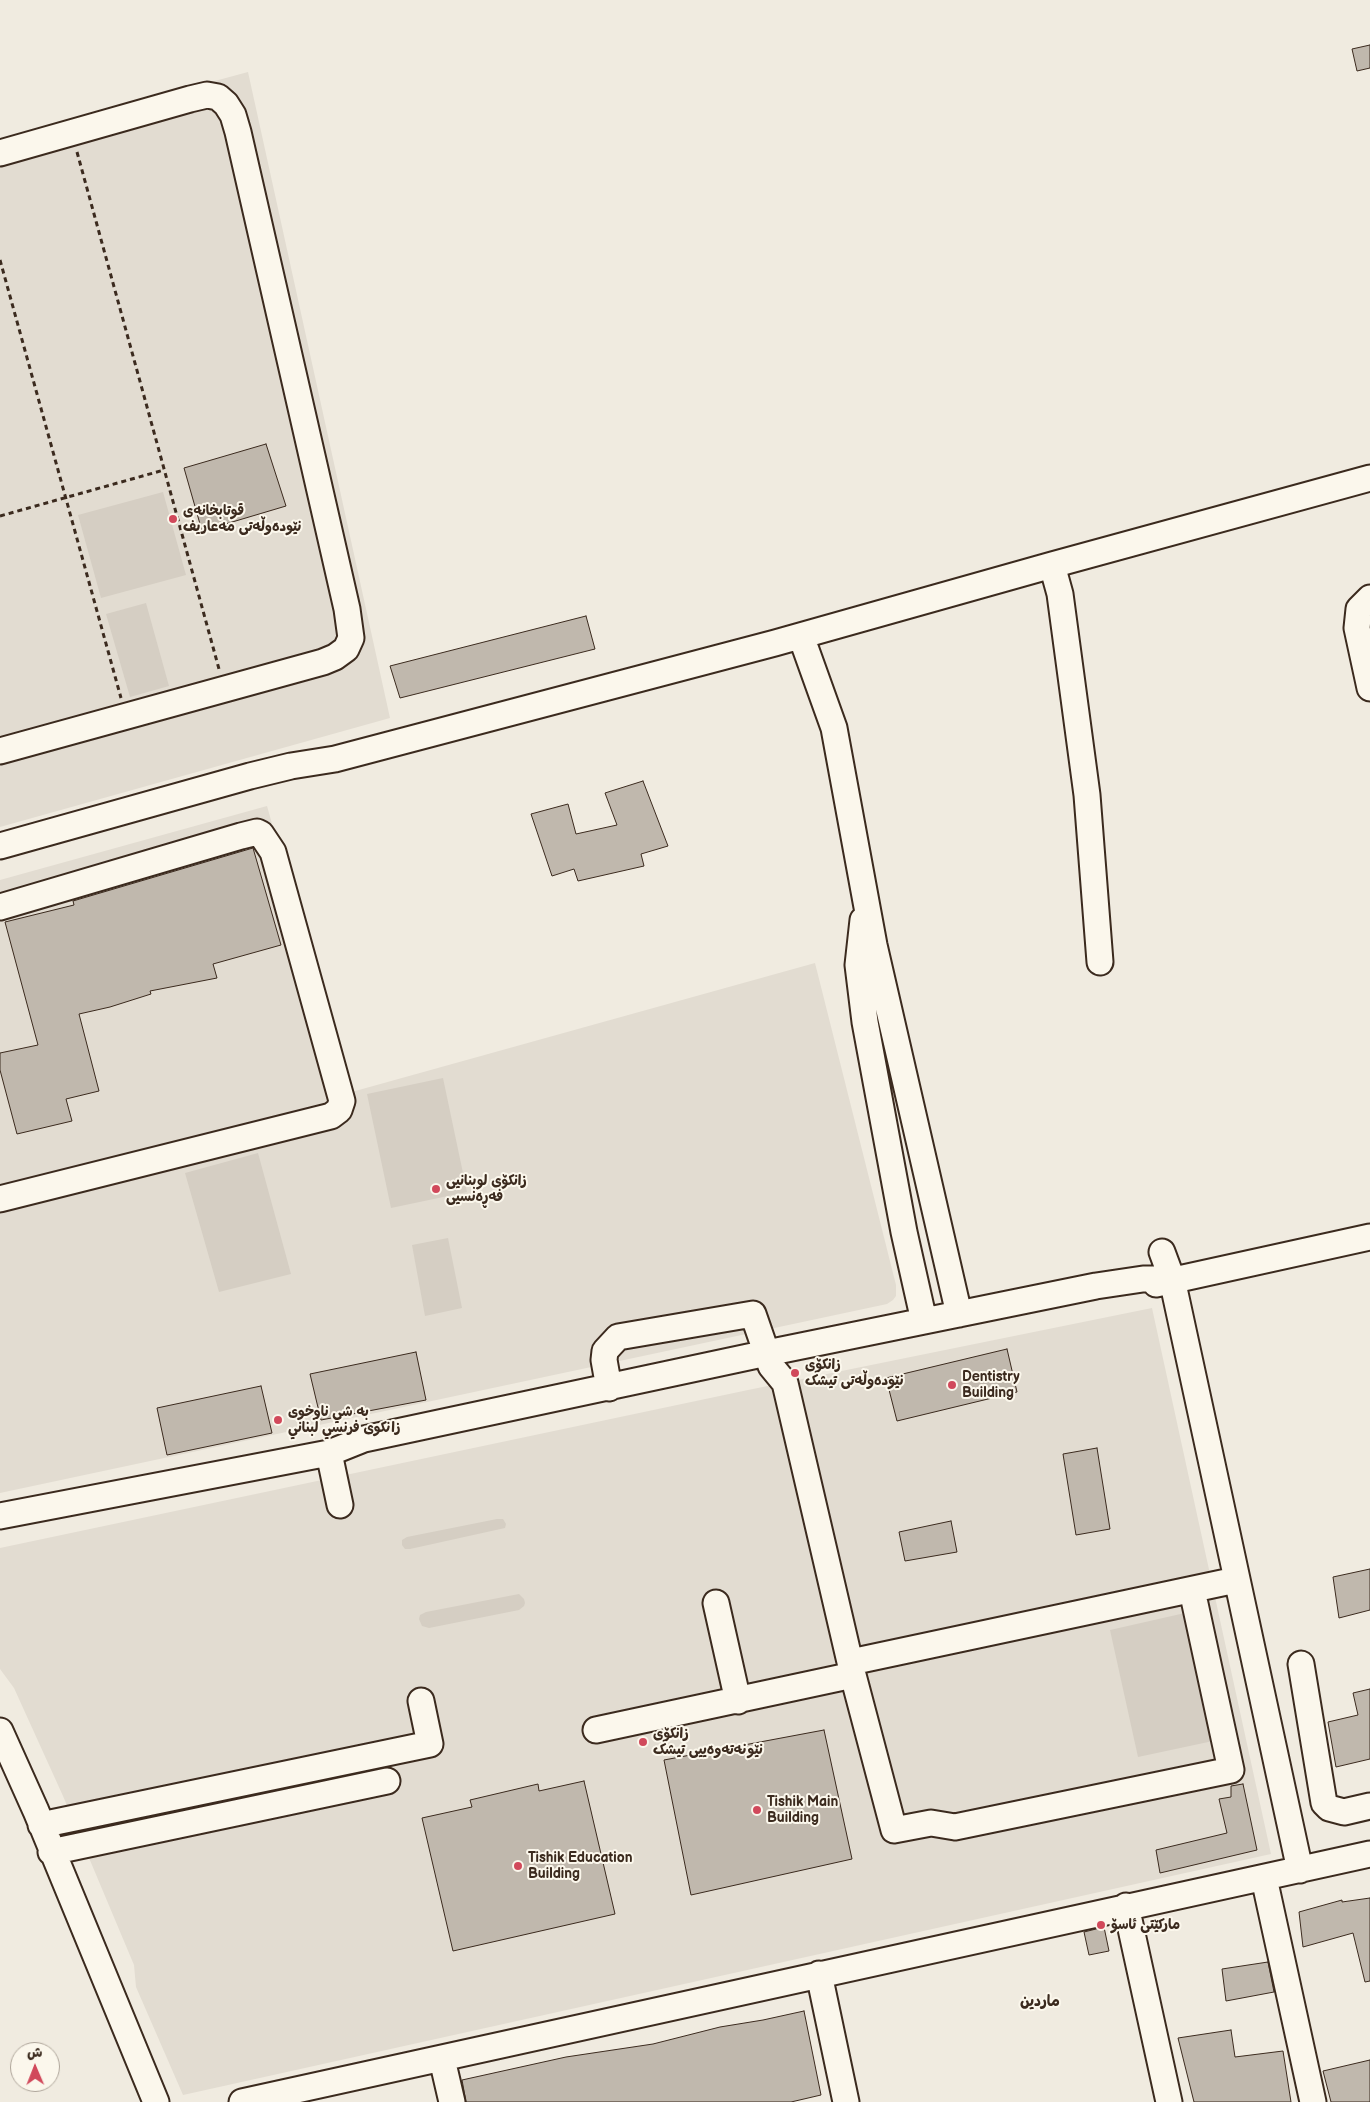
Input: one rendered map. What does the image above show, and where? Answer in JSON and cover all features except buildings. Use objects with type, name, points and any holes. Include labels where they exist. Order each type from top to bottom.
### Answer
[{"type":"street","points":[[0,153],[207,95],[218,97],[226,104],[233,115],[342,590],[351,638],[346,649],[335,657],[323,662],[0,751]]},
{"type":"street","points":[[0,846],[250,776],[291,766],[335,760],[801,636],[1052,564],[1370,478]]},
{"type":"street","points":[[1052,564],[1060,594],[1087,795],[1100,962]]},
{"type":"street","points":[[1370,598],[1359,610],[1357,628],[1370,688]]},
{"type":"street","points":[[801,636],[834,728],[874,945],[959,1314]]},
{"type":"street","points":[[0,859],[297,776],[335,760]]},
{"type":"street","points":[[0,907],[241,836],[257,832],[261,834],[273,852],[342,1101],[339,1110],[331,1116],[0,1199]]},
{"type":"street","points":[[866,902],[861,926],[858,965],[865,1022],[904,1232],[924,1322]]},
{"type":"street","points":[[329,1453],[364,1440],[609,1388],[1098,1298],[1172,1279],[1370,1237]]},
{"type":"street","points":[[1162,1252],[1172,1279],[1300,1870]]},
{"type":"street","points":[[0,1516],[329,1453],[367,1452],[769,1360],[959,1314],[1114,1283],[1143,1279],[1172,1279]]},
{"type":"street","points":[[609,1388],[604,1360],[605,1351],[618,1337],[754,1314],[769,1360],[785,1383],[852,1668],[894,1830],[931,1822],[955,1827],[1231,1770],[1192,1590]]},
{"type":"street","points":[[329,1453],[340,1505]]},
{"type":"street","points":[[596,1730],[738,1701],[852,1668],[1236,1580]]},
{"type":"street","points":[[716,1603],[738,1701]]},
{"type":"street","points":[[1301,1664],[1324,1803],[1329,1808],[1344,1812],[1370,1806]]},
{"type":"street","points":[[38,1818],[70,1819],[430,1744],[421,1701]]},
{"type":"street","points":[[0,1731],[156,2102]]},
{"type":"street","points":[[51,1852],[388,1781]]},
{"type":"street","points":[[70,1819],[82,1845]]},
{"type":"street","points":[[242,2102],[1126,1906],[1370,1854]]},
{"type":"street","points":[[1264,1878],[1313,2102]]},
{"type":"street","points":[[1126,1906],[1170,2102]]},
{"type":"street","points":[[819,1974],[846,2102]]},
{"type":"street","points":[[442,2059],[452,2102]]},
{"type":"path","points":[[72,133],[225,689]]},
{"type":"path","points":[[0,260],[126,716]]},
{"type":"path","points":[[0,516],[164,470]]},
{"type":"shaded area","name":"قوتابخانەی نێودەوڵەتی مەعاریف","points":[[248,72],[390,718],[0,827],[0,139]]},
{"type":"shaded area","points":[[163,492],[186,575],[101,598],[78,515]]},
{"type":"shaded area","points":[[146,603],[169,686],[130,697],[106,614]]},
{"type":"shaded area","name":"زانکۆی لوبنانیی فەڕەنسیی","points":[[267,806],[348,1093],[815,963],[896,1285],[896,1296],[893,1300],[887,1304],[0,1493],[0,880]]},
{"type":"shaded area","points":[[443,1078],[467,1192],[391,1208],[367,1094]]},
{"type":"shaded area","points":[[258,1153],[291,1274],[219,1292],[185,1173]]},
{"type":"shaded area","points":[[448,1238],[462,1308],[425,1316],[412,1245]]},
{"type":"shaded area","name":"زانکۆی نێونەتەوەییی تیشک","points":[[1152,1308],[1271,1854],[183,2095],[136,1987],[134,1965],[63,1796],[14,1688],[0,1669],[0,1548],[748,1390]]},
{"type":"shaded area","points":[[503,1519],[506,1524],[505,1528],[410,1549],[405,1549],[402,1545],[402,1540],[407,1537]]},
{"type":"shaded area","points":[[519,1594],[525,1603],[519,1610],[429,1628],[422,1626],[419,1619],[420,1615],[426,1612]]},
{"type":"shaded area","points":[[1185,1613],[1213,1741],[1138,1757],[1110,1630]]},
{"type":"place","name":"قوتابخانەی نێودەوڵەتی مەعاریف","points":[[173,519]]},
{"type":"place","name":"زانکۆی لوبنانیی فەڕەنسیی","points":[[436,1189]]},
{"type":"place","name":"زانکۆی نێودەوڵەتی تیشک","points":[[795,1373]]},
{"type":"place","name":"Dentistry Building","points":[[952,1385]]},
{"type":"place","name":"به شي ناوخوى زانكوى فرنسي لبناني","points":[[278,1420]]},
{"type":"place","name":"زانکۆی نێونەتەوەییی تیشک","points":[[643,1742]]},
{"type":"place","name":"Tishik Main Building","points":[[757,1810]]},
{"type":"place","name":"Tishik Education Building","points":[[518,1866]]},
{"type":"place","name":"مارکێتی ئاسۆ","points":[[1101,1925]]},
{"type":"district","name":"ماردین","points":[[1040,2002]]}]
